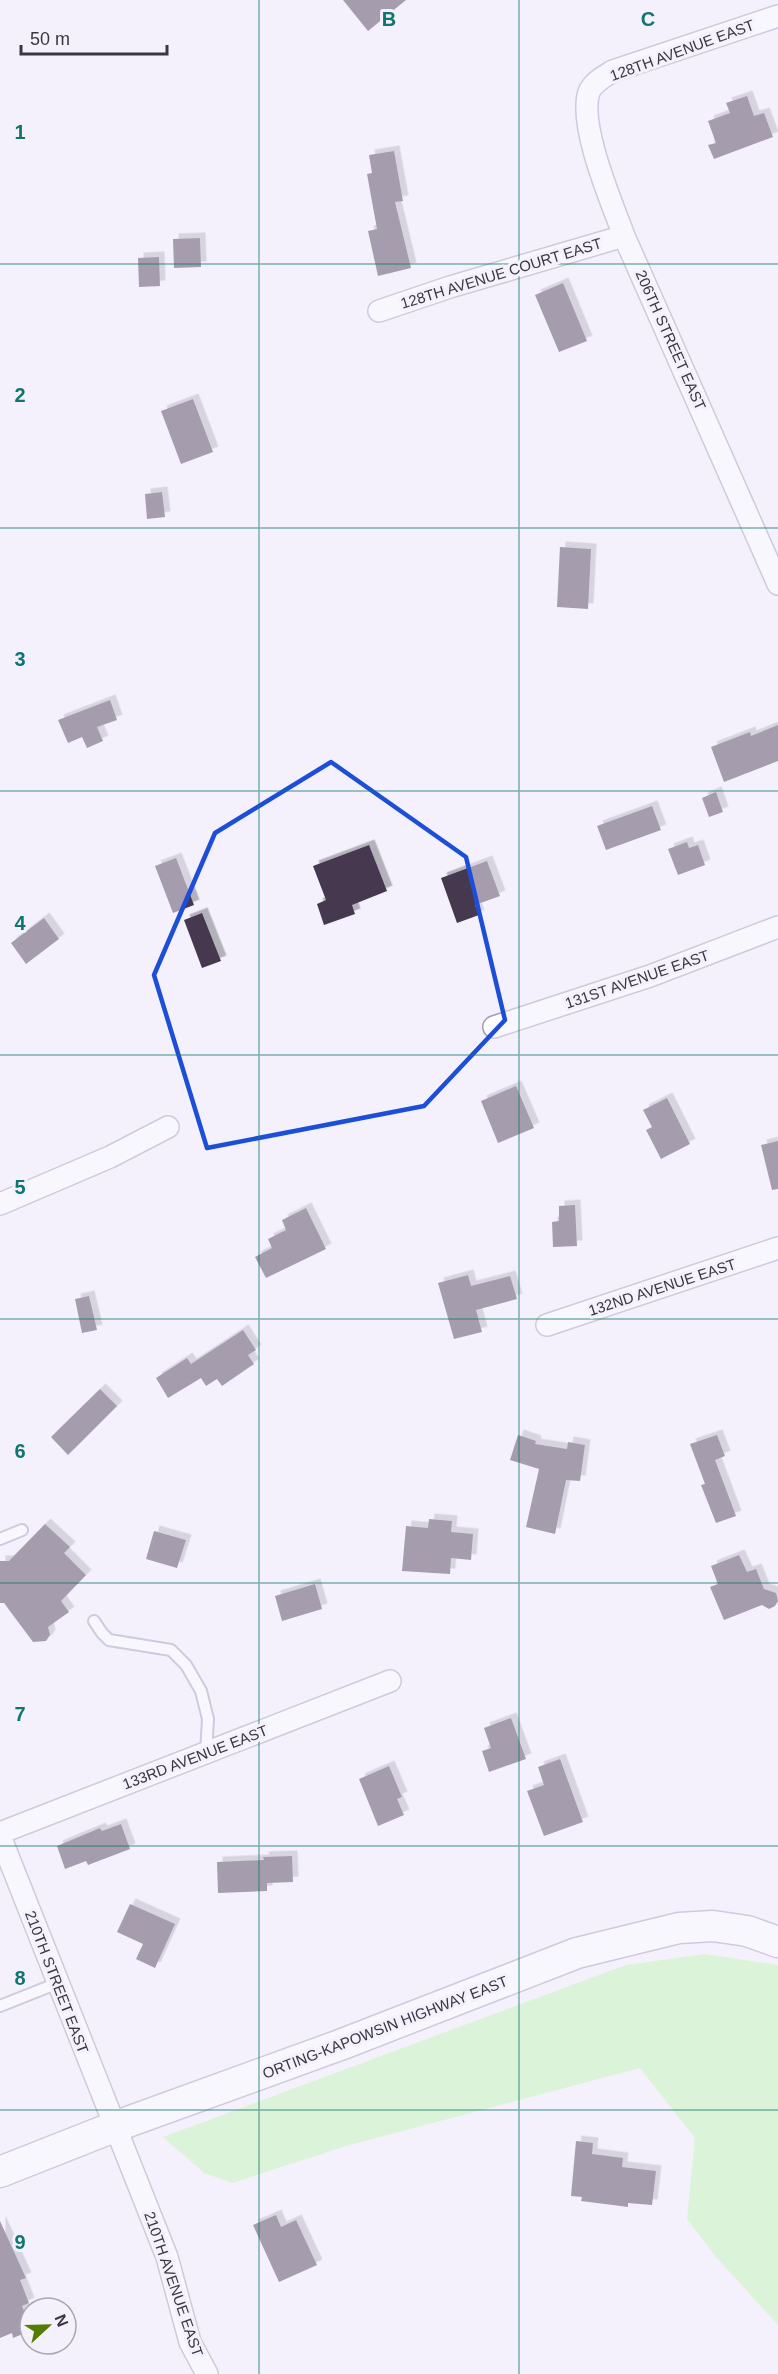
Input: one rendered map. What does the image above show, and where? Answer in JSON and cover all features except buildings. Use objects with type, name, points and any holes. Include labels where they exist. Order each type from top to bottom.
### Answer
[{"type":"main road","name":"ORTING-KAPOWSIN HIGHWAY EAST","points":[[0,2172],[114,2127],[340,2045],[577,1953],[669,1930],[713,1926],[747,1931],[778,1942]]},
{"type":"street","name":"128TH AVENUE EAST","points":[[590,90],[596,82],[613,71],[778,16]]},
{"type":"street","name":"206TH STREET EAST","points":[[590,90],[587,105],[588,127],[624,236],[715,437],[778,584]]},
{"type":"street","name":"128TH AVENUE COURT EAST","points":[[379,311],[450,287],[624,236]]},
{"type":"street","name":"131ST AVENUE EAST","points":[[494,1028],[650,976],[778,927]]},
{"type":"street","points":[[0,1204],[110,1157],[168,1127]]},
{"type":"street","name":"132ND AVENUE EAST","points":[[547,1325],[778,1248]]},
{"type":"street","name":"133RD AVENUE EAST","points":[[0,1835],[390,1681]]},
{"type":"street","name":"210TH STREET EAST","points":[[0,1835],[114,2127]]},
{"type":"street","name":"210TH AVENUE EAST","points":[[114,2127],[167,2257],[190,2342],[207,2374]]},
{"type":"lane","points":[[0,1539],[22,1530]]},
{"type":"lane","points":[[94,1621],[109,1640],[171,1650],[186,1665],[201,1691],[208,1719],[206,1753]]},
{"type":"lane","points":[[0,2006],[58,1983]]},
{"type":"highlighted area","points":[[331,762],[466,857],[505,1020],[424,1106],[207,1148],[154,975],[215,833]]},
{"type":"green space","points":[[705,1954],[778,1965],[778,2325],[716,2257],[687,2219],[695,2138],[640,2068],[346,2146],[233,2183],[204,2173],[163,2137],[626,1965]]}]
